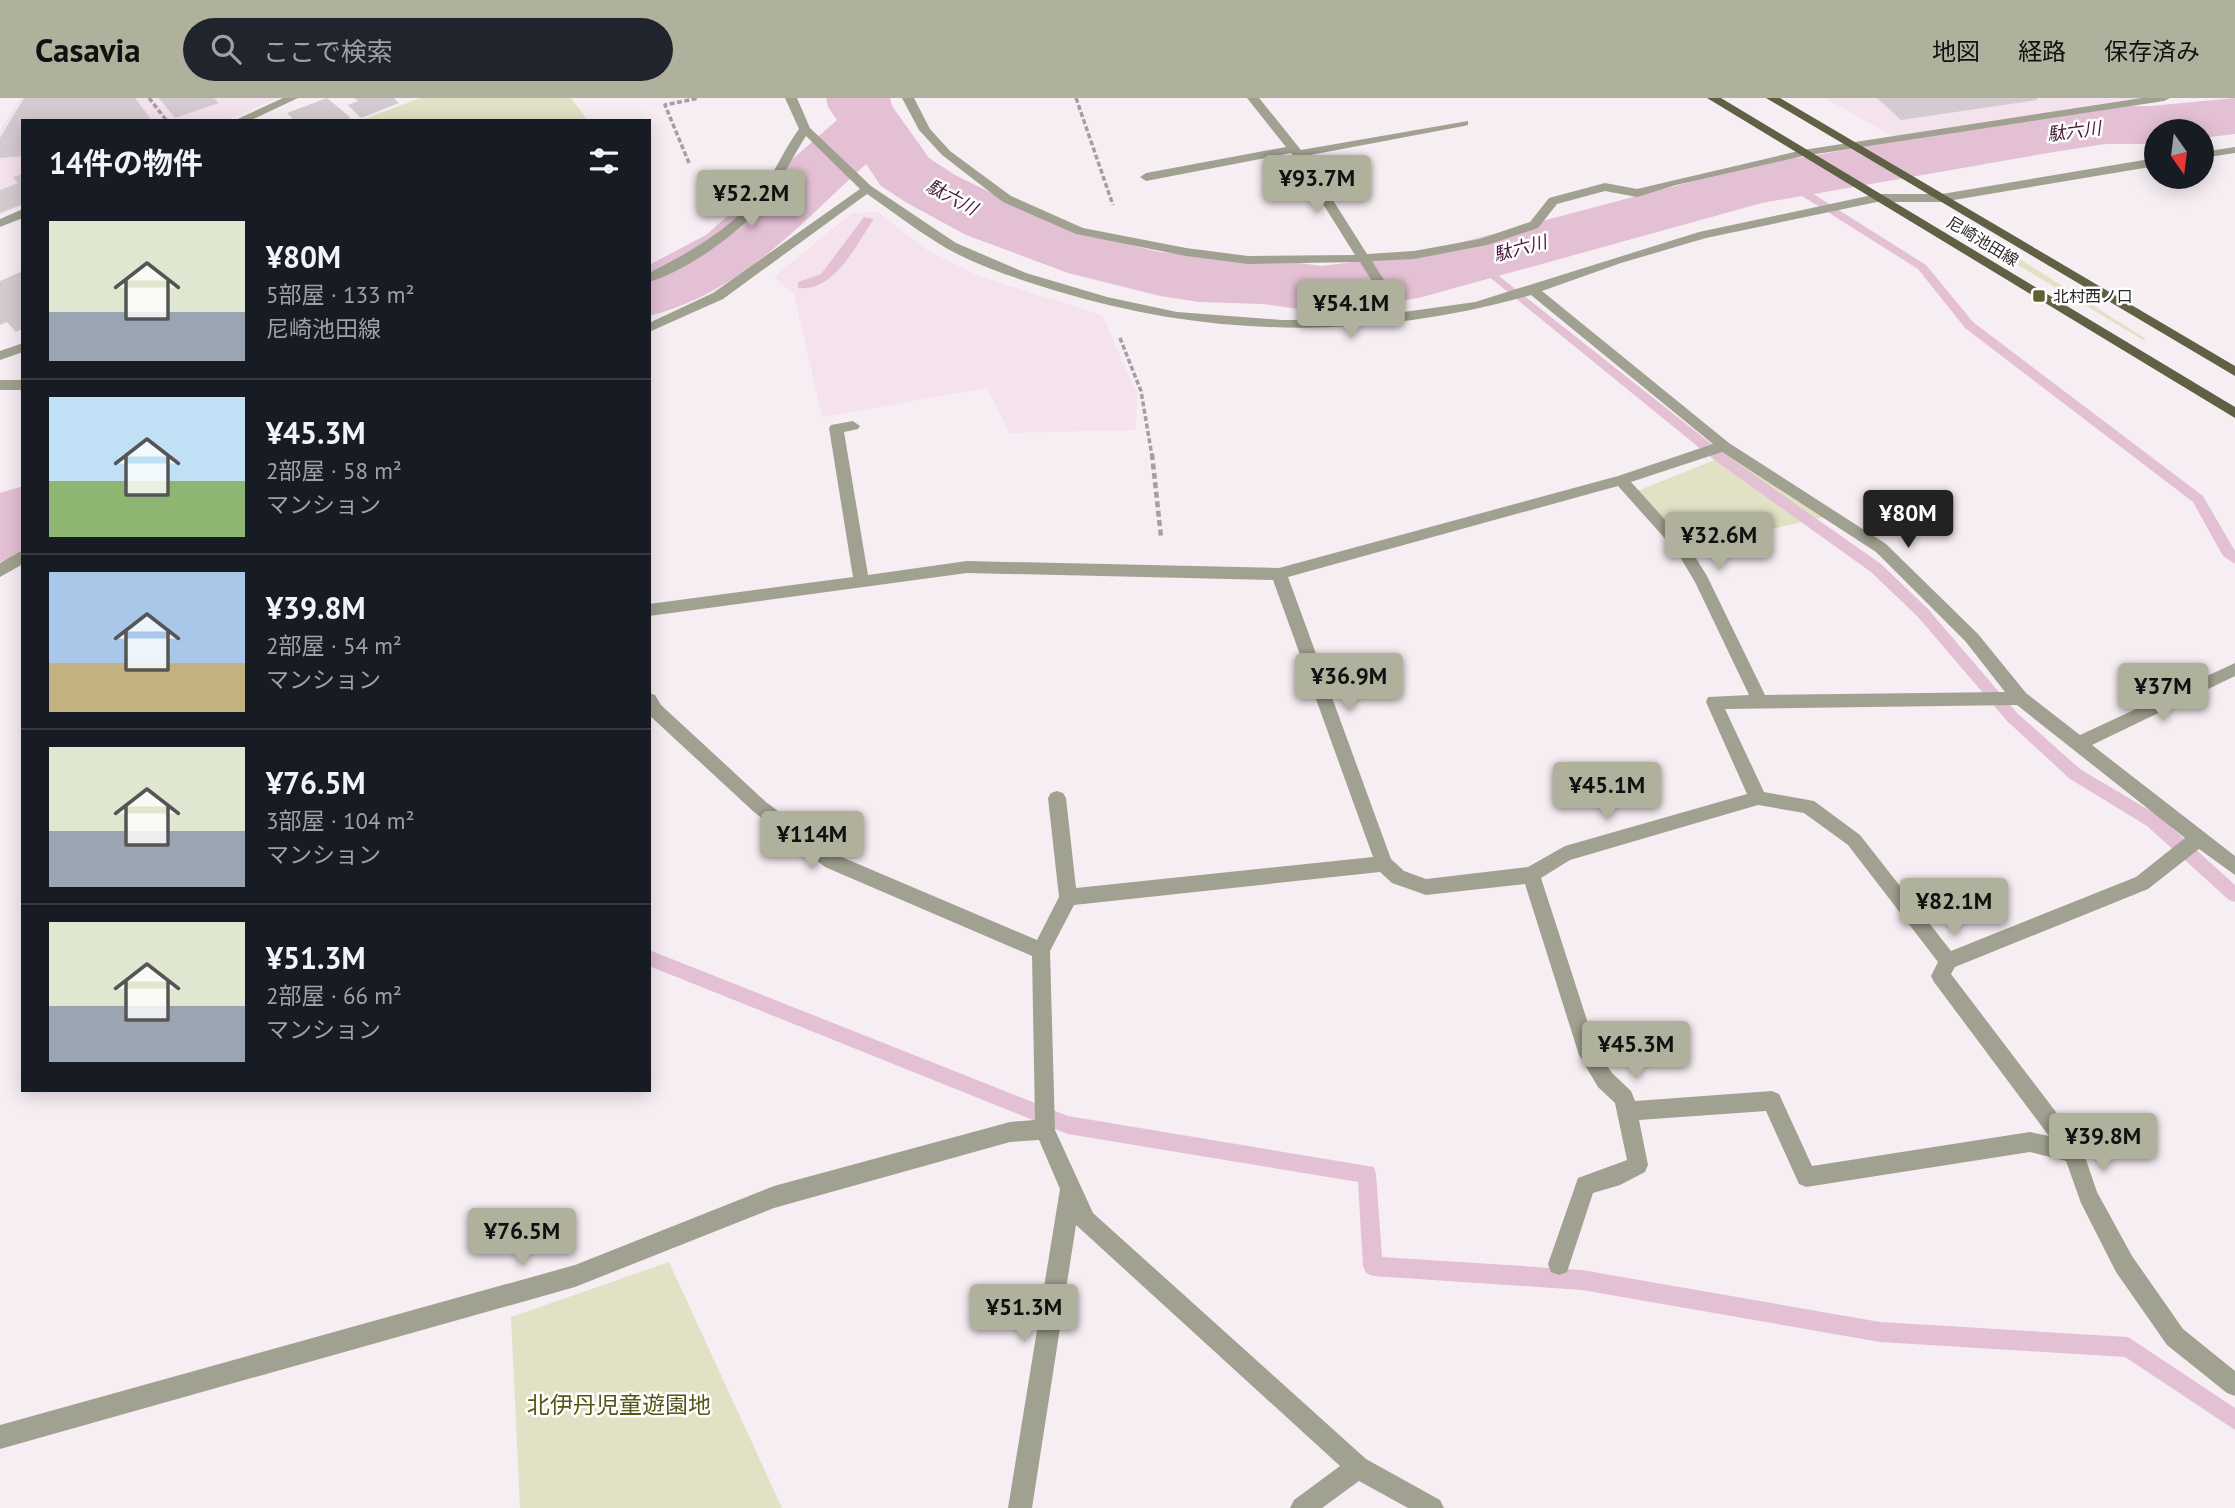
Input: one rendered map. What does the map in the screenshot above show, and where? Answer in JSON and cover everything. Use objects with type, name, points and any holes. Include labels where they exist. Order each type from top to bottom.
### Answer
[{"type":"main road","name":"尼崎池田線","points":[[1713,98],[2235,413]]},
{"type":"main road","name":"尼崎池田線","points":[[1772,98],[2235,372]]},
{"type":"street","points":[[244,119],[292,98]]},
{"type":"street","points":[[791,98],[805,129],[853,176],[952,246],[1021,276],[1105,301],[1177,316],[1282,324],[1346,324],[1476,306],[1703,234],[1877,198],[1942,198],[2144,164]]},
{"type":"street","points":[[908,98],[925,130],[946,153],[1007,199],[1080,231],[1127,242],[1248,260],[1313,261],[1414,255],[1483,242],[1534,225],[1553,201],[1605,187],[1637,193],[1673,182],[1803,153],[2164,98]]},
{"type":"street","points":[[1253,98],[1296,151],[1401,317]]},
{"type":"street","points":[[1146,177],[1464,124]]},
{"type":"street","points":[[651,277],[685,260],[721,236],[759,201],[805,129]]},
{"type":"street","points":[[2214,153],[2235,150]]},
{"type":"street","points":[[651,327],[718,296],[867,188]]},
{"type":"street","points":[[0,223],[21,214]]},
{"type":"street","points":[[1533,290],[1724,446],[1881,548],[1972,638],[2020,698],[2235,867]]},
{"type":"street","points":[[0,356],[21,348]]},
{"type":"street","points":[[0,385],[21,385]]},
{"type":"street","points":[[853,426],[831,428],[862,582]]},
{"type":"street","points":[[651,610],[967,567],[1164,569],[1279,574],[1621,480],[1724,446]]},
{"type":"street","points":[[1621,480],[1682,548],[1702,580],[1760,701]]},
{"type":"street","points":[[0,571],[21,557]]},
{"type":"street","points":[[1279,574],[1384,864],[1398,877],[1426,887],[1531,875],[1565,854],[1758,798],[1808,806],[1854,840],[1948,961]]},
{"type":"street","points":[[2077,744],[2235,669]]},
{"type":"street","points":[[1758,798],[1714,702],[2020,698]]},
{"type":"street","points":[[651,703],[760,807],[831,861],[1041,951]]},
{"type":"street","points":[[1058,798],[1068,897],[1041,951],[1045,1129],[1085,1221],[1358,1467],[1432,1508]]},
{"type":"street","points":[[2199,838],[2142,883],[1948,961],[1941,975],[2074,1152],[2088,1196],[2124,1264],[2175,1337],[2235,1385]]},
{"type":"street","points":[[1068,897],[1384,864]]},
{"type":"street","points":[[1531,875],[1589,1055],[1605,1080],[1624,1098],[1637,1165],[1620,1175],[1585,1185],[1559,1264]]},
{"type":"street","points":[[1627,1111],[1772,1101],[1806,1177],[2030,1142],[2074,1152]]},
{"type":"street","points":[[0,1437],[575,1276],[774,1197],[1010,1132],[1045,1129]]},
{"type":"street","points":[[1020,1508],[1071,1188]]},
{"type":"street","points":[[1302,1508],[1358,1467]]},
{"type":"path","points":[[149,98],[165,119]]},
{"type":"path","points":[[689,163],[665,105],[699,98]]},
{"type":"path","points":[[1076,98],[1127,242]]},
{"type":"path","points":[[1105,301],[1140,391],[1156,480],[1164,569]]},
{"type":"shaded area","points":[[20,98],[278,98],[230,119],[21,119],[21,206],[0,215],[0,130]]},
{"type":"shaded area","points":[[1825,98],[2151,98],[1893,137]]},
{"type":"shaded area","points":[[877,212],[927,250],[981,277],[1102,315],[1137,394],[1136,430],[1010,433],[987,388],[822,417],[794,294],[774,277],[852,213]]},
{"type":"green space","points":[[420,98],[571,98],[587,119],[364,119]]},
{"type":"green space","points":[[1987,244],[1996,244],[2146,339],[2143,340]]},
{"type":"green space","points":[[1727,455],[1824,517],[1685,549],[1637,491]]},
{"type":"green space","name":"北伊丹児童遊園地","points":[[669,1262],[782,1508],[520,1508],[511,1317]]},
{"type":"building","points":[[24,98],[135,98],[150,118],[21,119],[21,156],[0,158],[0,138]]},
{"type":"building","points":[[159,98],[214,98],[219,103],[175,118]]},
{"type":"building","points":[[327,98],[351,118],[293,119],[287,113]]},
{"type":"building","points":[[354,98],[394,98],[399,103],[361,118],[348,105],[358,101]]},
{"type":"building","points":[[1877,98],[2037,98],[2037,100],[1901,120]]},
{"type":"building","points":[[21,175],[21,205],[0,213],[0,190],[18,183],[13,177]]},
{"type":"building","points":[[21,272],[21,330],[16,332],[7,322],[0,325],[0,281]]},
{"type":"waterway","name":"駄六川","points":[[858,98],[860,107],[905,172],[931,189],[991,220],[1093,258],[1160,274],[1199,279],[1263,281],[1322,289],[1419,276],[1714,197],[1750,184],[1811,176],[2054,132],[2105,125],[2151,125],[2235,115]]},
{"type":"waterway","points":[[651,292],[688,275],[731,250],[871,124]]},
{"type":"waterway","points":[[1784,180],[1922,267],[1969,325],[2198,499],[2228,552],[2235,559]]},
{"type":"waterway","points":[[802,285],[825,277],[868,219]]},
{"type":"waterway","points":[[1475,260],[1718,456],[1876,568],[1923,613],[2012,717],[2075,774],[2153,821],[2235,895]]},
{"type":"waterway","points":[[0,531],[21,518]]},
{"type":"waterway","points":[[651,959],[1068,1125],[1367,1174],[1373,1266],[1582,1280],[1880,1332],[2128,1347],[2235,1420]]},
{"type":"place","name":"北村西ノ口","points":[[2039,296]]}]
